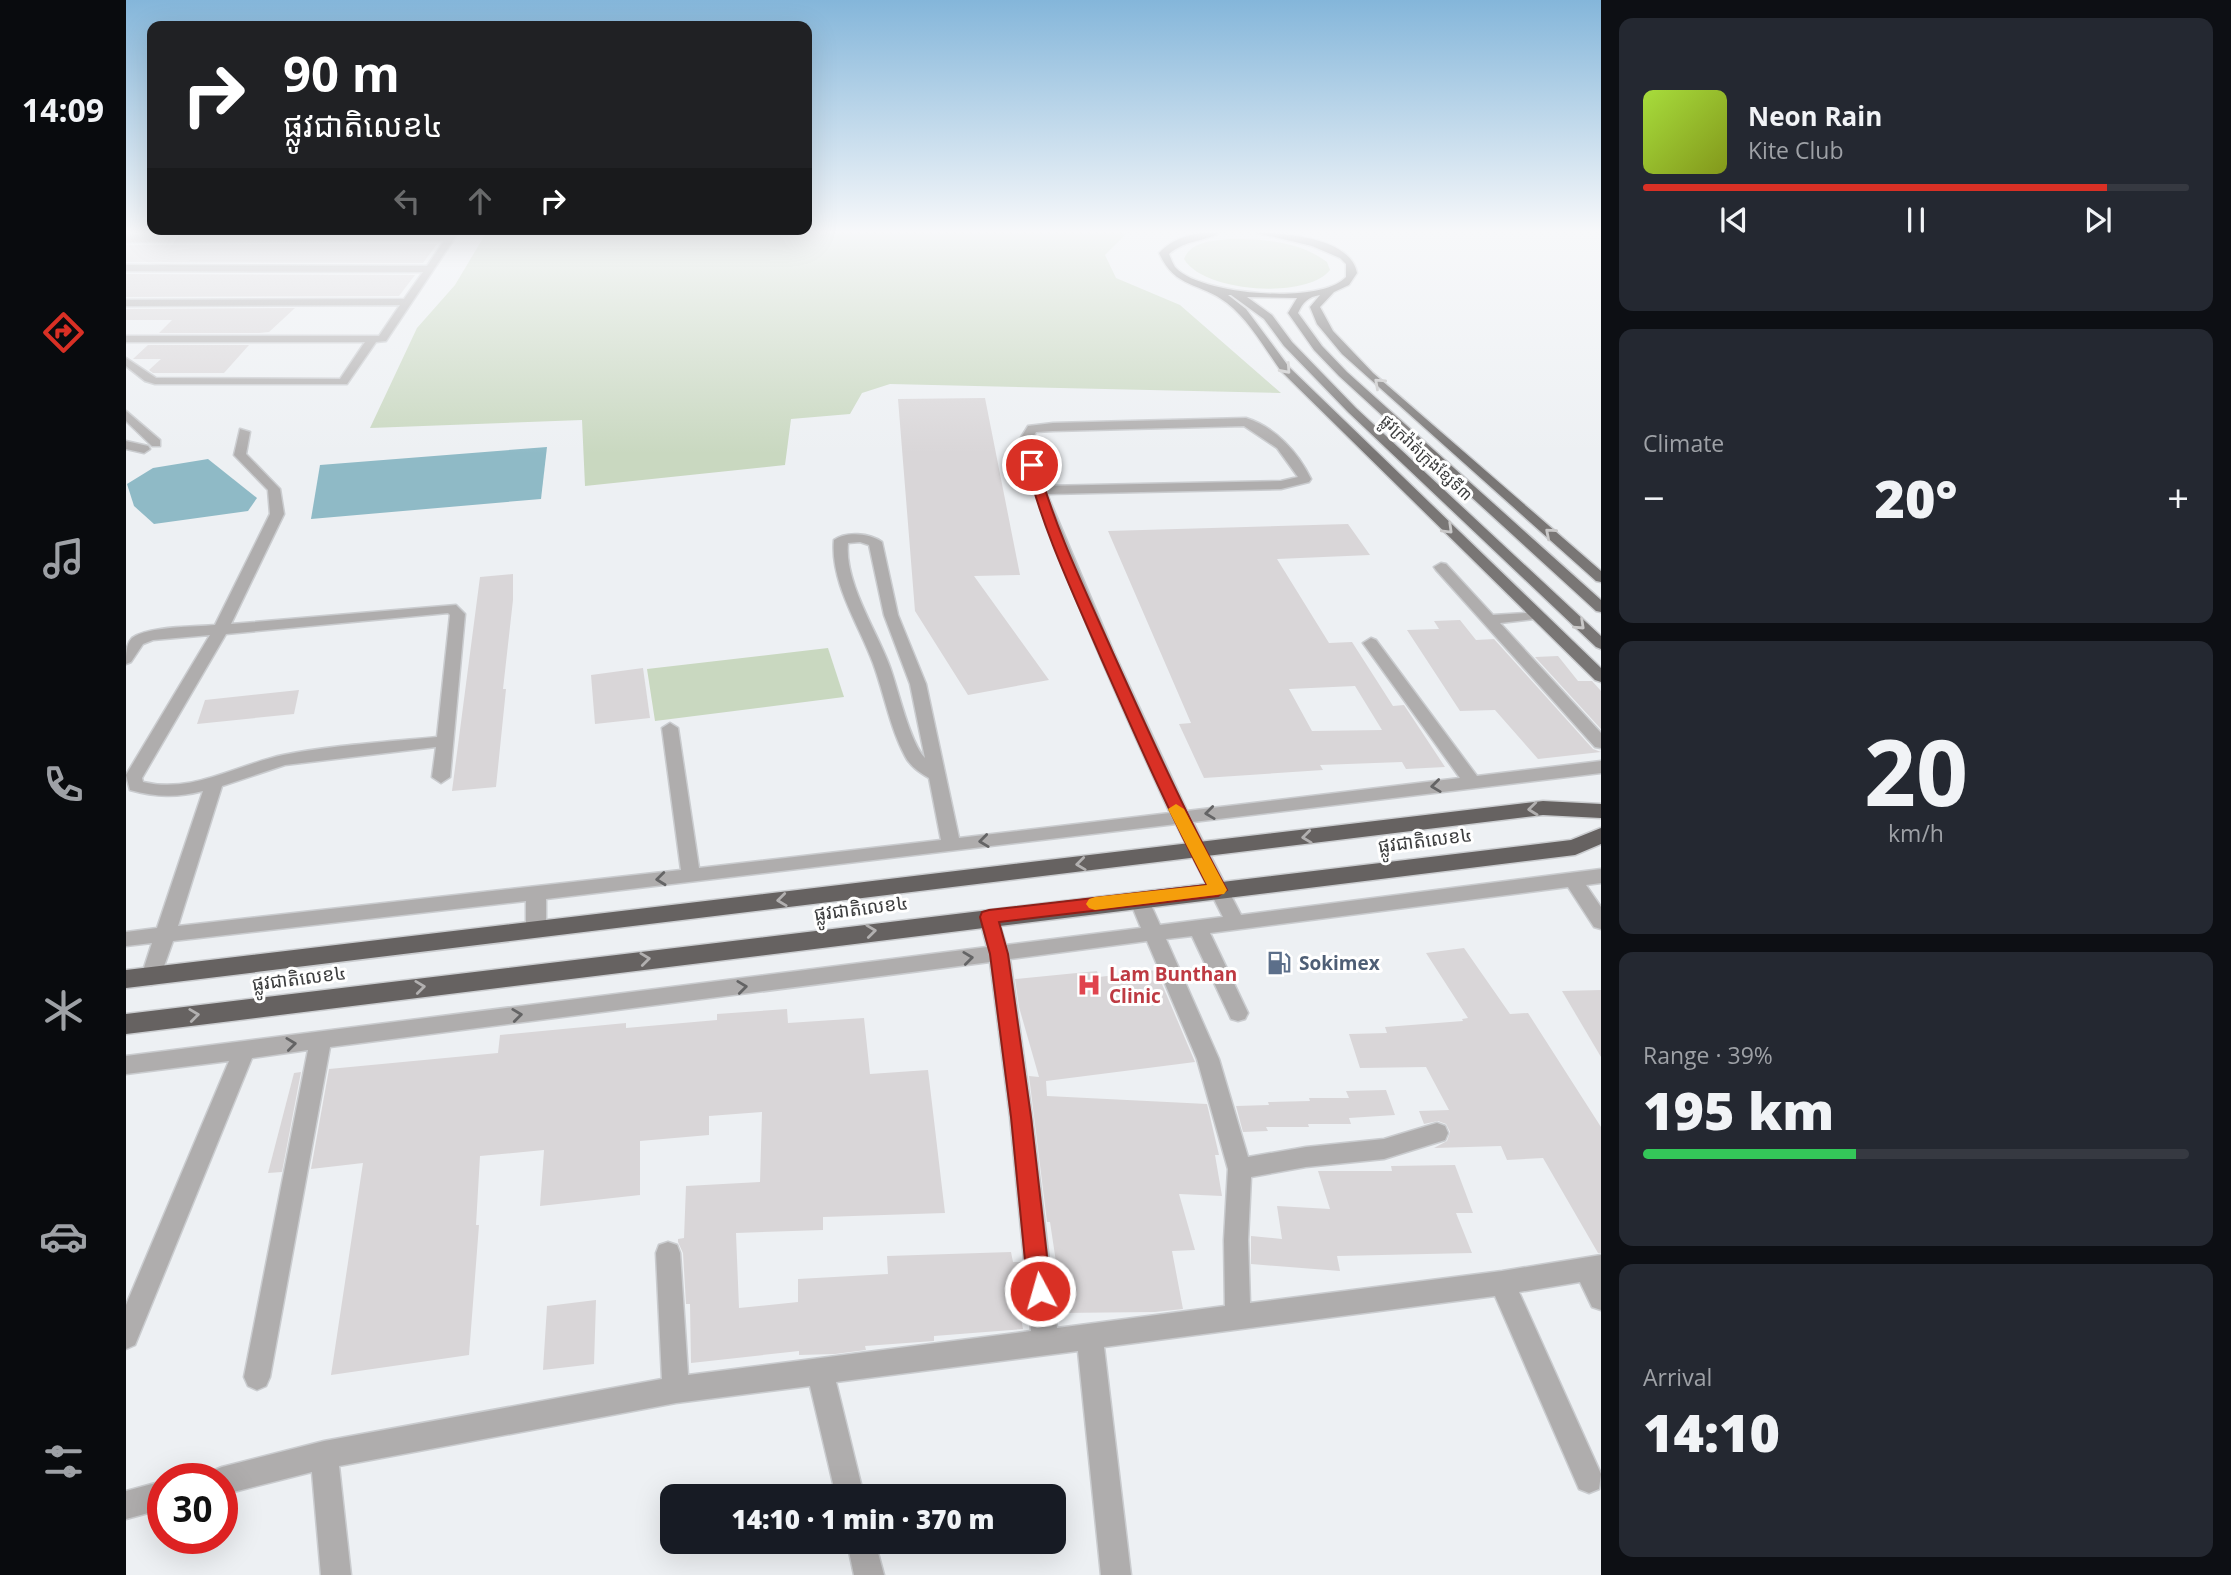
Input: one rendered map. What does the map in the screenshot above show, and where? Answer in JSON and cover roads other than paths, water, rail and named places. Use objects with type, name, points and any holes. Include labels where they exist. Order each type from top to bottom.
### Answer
[{"type":"highway","name":"ផ្លូវជាតិលេខ៤","points":[[126,979],[1543,808],[1601,811]]},
{"type":"highway","name":"ផ្លូវជាតិលេខ៤","points":[[126,1024],[1575,847],[1601,835]]},
{"type":"main road","points":[[1236,306],[1285,369],[1601,677]]},
{"type":"main road","name":"ផ្លូវក្រវ៉ាត់ក្រុងខ្សែទី៣","points":[[1253,306],[1268,317],[1288,344],[1352,410],[1601,644]]},
{"type":"main road","name":"ផ្លូវក្រវ៉ាត់ក្រុងខ្សែទី៣","points":[[1296,306],[1293,313],[1303,328],[1343,374],[1601,608]]},
{"type":"main road","points":[[1315,306],[1316,316],[1369,375],[1601,578]]},
{"type":"street","points":[[126,339],[382,339],[404,306]]},
{"type":"street","points":[[126,361],[155,381],[344,382],[373,339]]},
{"type":"street","points":[[126,415],[156,443]]},
{"type":"street","points":[[1039,490],[1282,485],[1305,480],[1300,467],[1269,433],[1246,422],[1053,427],[1032,429],[1026,439],[1039,490],[1085,605],[1179,816],[1236,923]]},
{"type":"street","points":[[152,792],[136,786],[133,778],[222,627],[277,514],[274,489],[240,455],[244,432]]},
{"type":"street","points":[[126,445],[144,449]]},
{"type":"street","points":[[935,774],[923,767],[913,756],[882,667],[853,597],[841,557],[841,540],[860,538],[875,542],[891,615],[918,684],[951,845]]},
{"type":"street","points":[[1441,567],[1601,743]]},
{"type":"street","points":[[126,659],[137,641],[151,636],[222,627],[451,608],[458,614],[441,777]]},
{"type":"street","points":[[1489,620],[1537,615]]},
{"type":"street","points":[[1371,643],[1472,782]]},
{"type":"street","points":[[670,728],[691,876]]},
{"type":"street","points":[[126,795],[214,785],[283,761],[445,741]]},
{"type":"street","points":[[126,939],[536,891],[691,876],[1601,767]]},
{"type":"street","points":[[150,976],[214,785]]},
{"type":"street","points":[[126,1065],[1601,876]]},
{"type":"street","points":[[1573,880],[1601,922]]},
{"type":"street","points":[[536,891],[536,930]]},
{"type":"street","points":[[1139,899],[1208,1059],[1240,1169],[1236,1240],[1238,1316]]},
{"type":"street","points":[[989,917],[999,954],[1021,1117],[1045,1341]]},
{"type":"street","points":[[1198,928],[1238,1013]]},
{"type":"street","points":[[257,1377],[321,1040]]},
{"type":"street","points":[[126,1336],[244,1050]]},
{"type":"street","points":[[1240,1169],[1306,1157],[1384,1149],[1437,1133]]},
{"type":"street","points":[[668,1253],[676,1390]]},
{"type":"street","points":[[238,1477],[324,1455],[676,1390],[1045,1341],[1594,1269],[1601,1298]]},
{"type":"street","points":[[1503,1283],[1589,1479]]},
{"type":"street","points":[[1090,1337],[1116,1575]]},
{"type":"street","points":[[820,1371],[847,1484]]},
{"type":"street","points":[[324,1455],[336,1575]]},
{"type":"street","points":[[126,1504],[147,1499]]},
{"type":"street","points":[[864,1554],[869,1575]]},
{"type":"water","points":[[547,447],[541,499],[311,519],[320,465]]},
{"type":"water","points":[[208,459],[257,498],[248,511],[154,524],[134,506],[127,484],[153,468]]},
{"type":"place","name":"Sokimex","points":[[1279,963]]},
{"type":"place","name":"Lam Bunthan Clinic","points":[[1089,985]]}]
